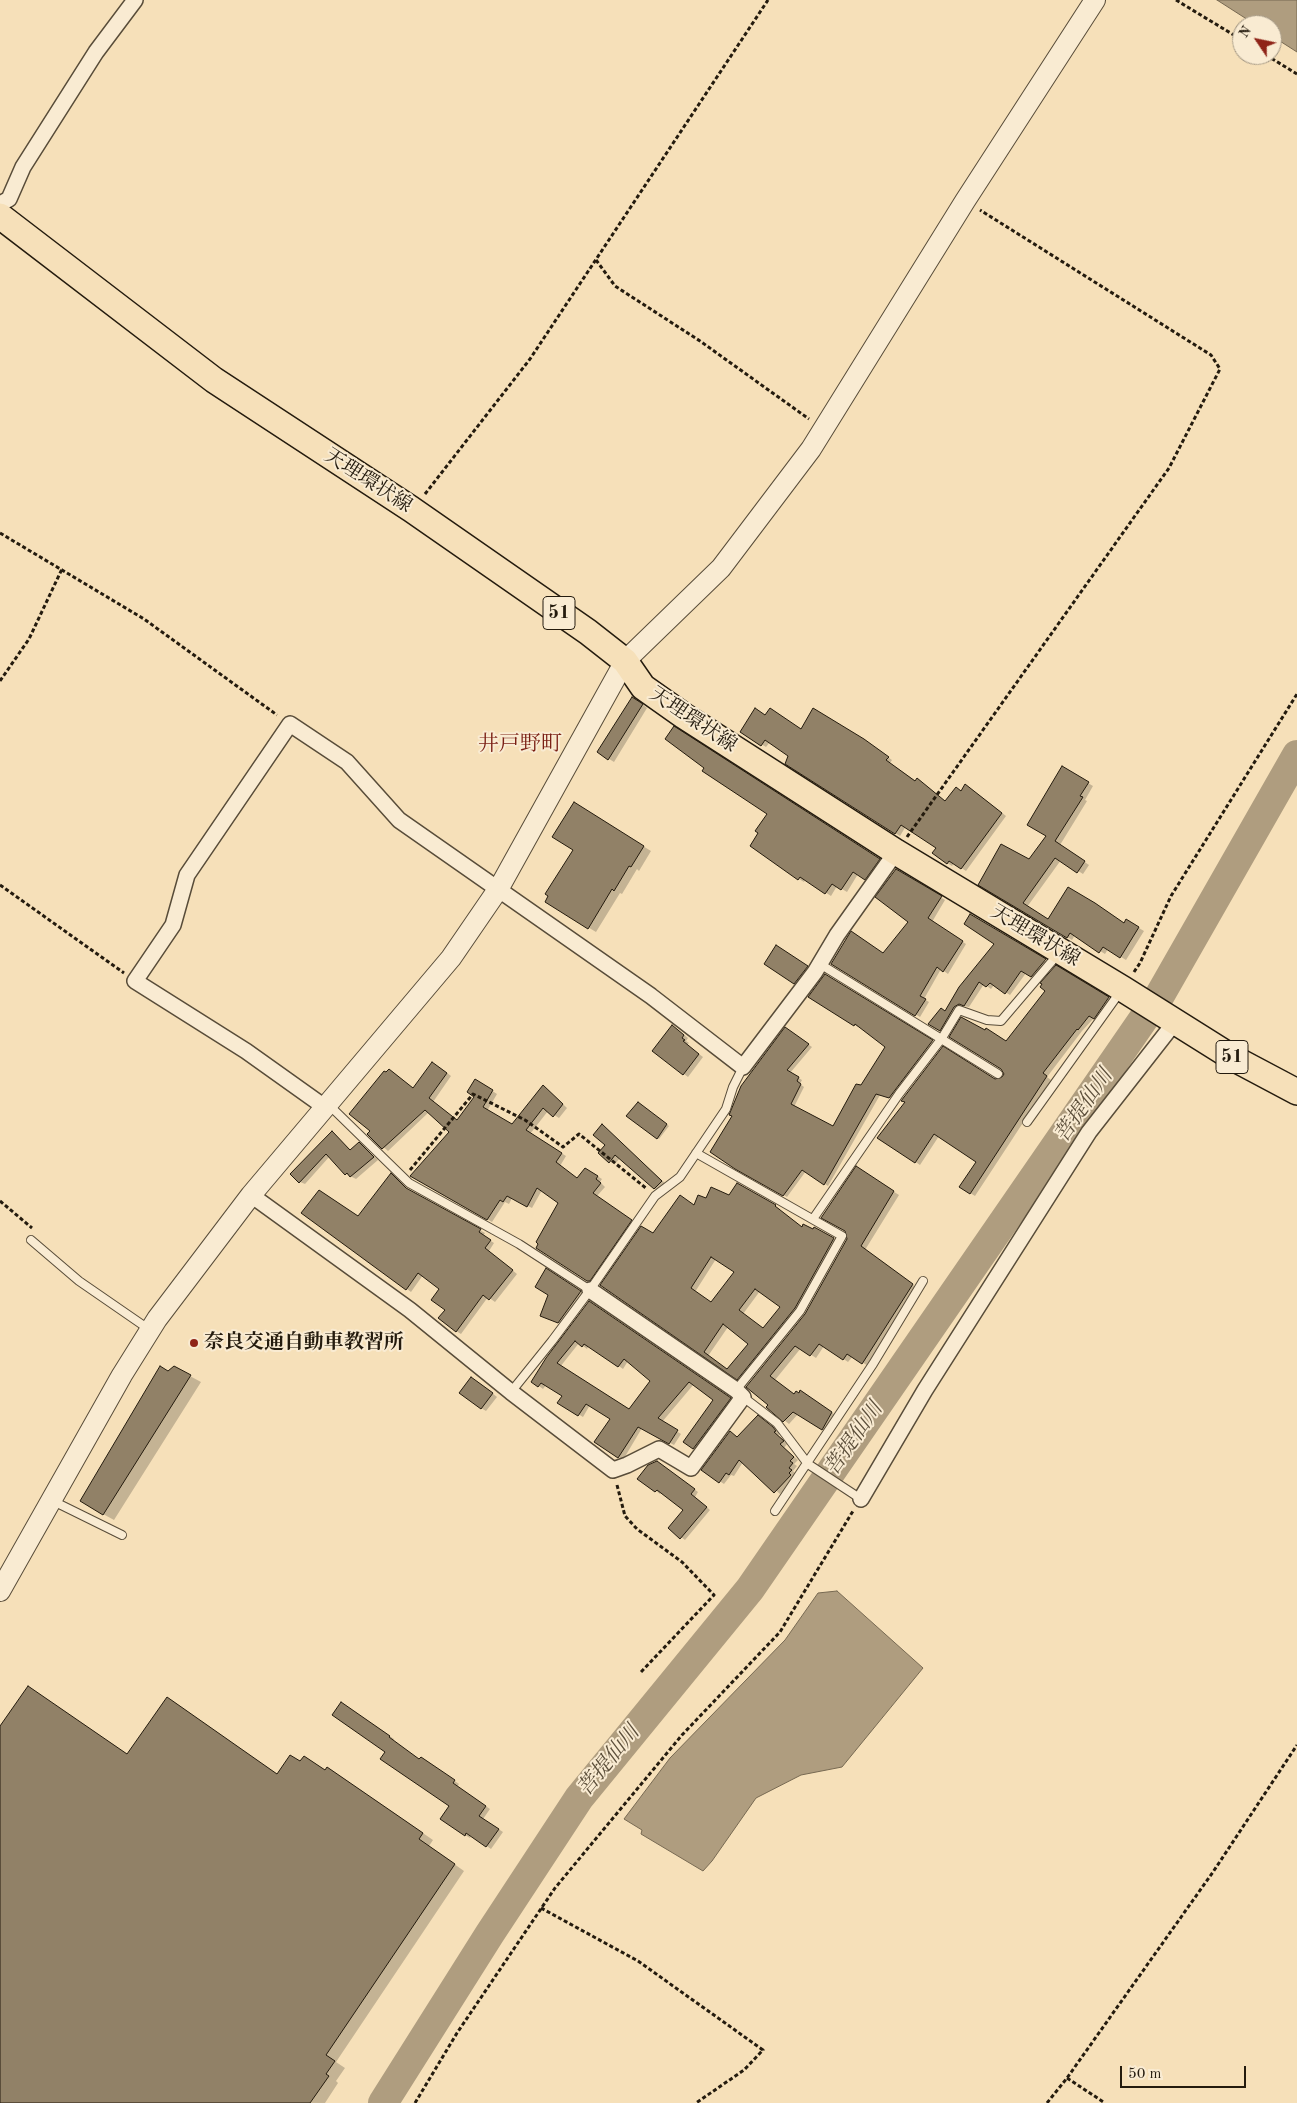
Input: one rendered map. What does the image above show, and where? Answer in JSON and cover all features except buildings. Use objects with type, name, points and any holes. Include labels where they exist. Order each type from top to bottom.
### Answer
[{"type":"main road","name":"天理環状線","points":[[0,216],[214,380],[411,509],[588,632],[625,661],[643,687],[896,852],[1234,1058],[1297,1092]]},
{"type":"street","points":[[0,204],[9,199],[23,166],[96,52],[135,0]]},
{"type":"street","points":[[0,1591],[122,1374],[150,1330],[251,1195],[328,1106],[450,958],[498,888],[625,661],[721,568],[811,449],[964,200],[1095,0]]},
{"type":"street","points":[[328,1106],[246,1051],[135,981],[173,925],[187,875],[290,724],[347,762],[399,820],[652,996],[743,1067],[820,964],[837,935],[896,852]]},
{"type":"street","points":[[858,1497],[1089,1132],[1172,1020]]},
{"type":"street","points":[[251,1195],[410,1310],[511,1392],[613,1470],[659,1449],[691,1468],[740,1393],[590,1290]]},
{"type":"lane","points":[[814,1219],[899,1094],[942,1038],[959,1010],[987,1020],[1001,1021],[1060,952]]},
{"type":"lane","points":[[820,964],[998,1074]]},
{"type":"lane","points":[[1027,1122],[1125,991]]},
{"type":"lane","points":[[511,1392],[590,1290],[655,1196],[680,1177],[726,1109],[733,1087],[743,1067]]},
{"type":"lane","points":[[328,1106],[409,1182],[518,1244],[590,1290]]},
{"type":"lane","points":[[696,1153],[842,1236],[800,1311],[740,1393],[777,1423],[809,1466],[858,1497]]},
{"type":"lane","points":[[31,1240],[79,1281],[150,1330]]},
{"type":"lane","points":[[775,1511],[809,1466],[923,1281]]},
{"type":"lane","points":[[51,1500],[122,1535]]},
{"type":"path","points":[[411,509],[530,359],[768,0]]},
{"type":"path","points":[[1176,0],[1232,34]]},
{"type":"path","points":[[1282,65],[1297,74]]},
{"type":"path","points":[[896,852],[921,820],[1169,468],[1220,369],[1211,356],[964,200]]},
{"type":"path","points":[[596,260],[615,286],[708,346],[824,429]]},
{"type":"path","points":[[0,533],[144,619],[290,724]]},
{"type":"path","points":[[0,681],[29,639],[62,569]]},
{"type":"path","points":[[1125,991],[1171,896],[1297,694]]},
{"type":"path","points":[[0,884],[135,981]]},
{"type":"path","points":[[403,1177],[473,1094],[525,1120],[563,1146],[579,1134],[655,1196]]},
{"type":"path","points":[[613,1470],[625,1516],[637,1529],[682,1562],[714,1595],[641,1672]]},
{"type":"path","points":[[415,2103],[457,2033],[555,1888],[682,1734],[780,1632],[858,1497]]},
{"type":"path","points":[[1047,2103],[1067,2078],[1207,1880],[1297,1745]]},
{"type":"path","points":[[541,1908],[638,1961],[763,2050],[744,2070],[696,2103]]},
{"type":"path","points":[[1067,2078],[1105,2103]]},
{"type":"shaded area","points":[[1217,0],[1297,0],[1297,52],[1282,42],[1282,15],[1240,15]]},
{"type":"shaded area","points":[[837,1591],[923,1668],[842,1767],[801,1775],[756,1798],[703,1871],[641,1834],[642,1830],[624,1819],[670,1758],[785,1640],[818,1593]]},
{"type":"waterway","name":"菩提仙川","points":[[383,2103],[489,1935],[579,1798],[750,1589],[1160,995],[1297,755]]},
{"type":"place","name":"奈良交通自動車教習所","points":[[194,1343]]},
{"type":"district","name":"井戸野町","points":[[520,744]]}]
